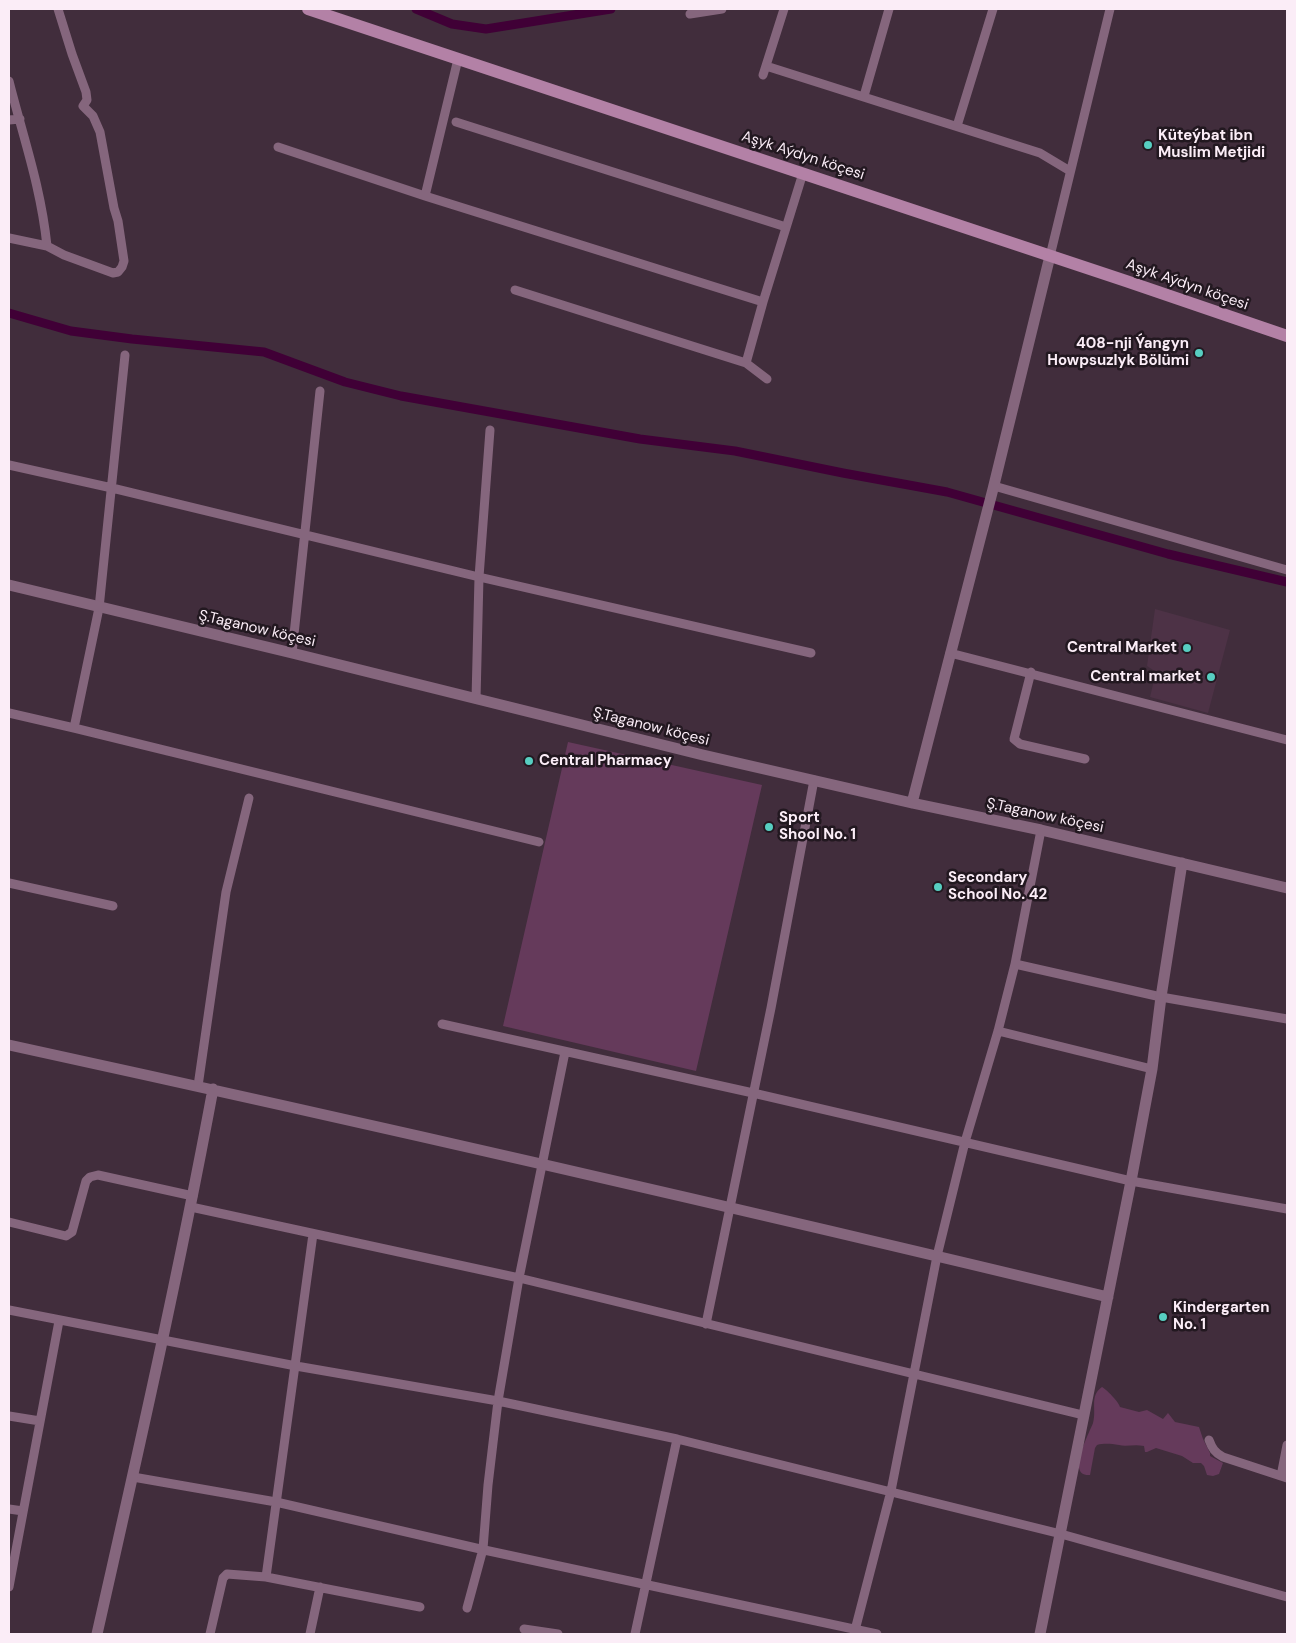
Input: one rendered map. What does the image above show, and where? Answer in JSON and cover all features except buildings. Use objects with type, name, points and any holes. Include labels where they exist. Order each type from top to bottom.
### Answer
[{"type":"main road","name":"Aşyk Aýdyn köçesi","points":[[308,9],[1287,336]]},
{"type":"street","points":[[9,238],[47,246],[64,255],[113,273],[118,272],[124,261],[100,132],[93,116],[84,106],[86,92],[58,9]]},
{"type":"street","points":[[690,14],[722,9]]},
{"type":"street","points":[[784,9],[764,71],[864,96],[1040,153],[1070,171]]},
{"type":"street","points":[[864,96],[889,9]]},
{"type":"street","points":[[957,126],[993,9]]},
{"type":"street","points":[[912,803],[984,520],[994,488],[1110,9]]},
{"type":"street","points":[[425,196],[458,59]]},
{"type":"street","points":[[9,81],[35,172],[44,218],[47,246]]},
{"type":"street","points":[[9,120],[20,119]]},
{"type":"street","points":[[456,122],[786,227]]},
{"type":"street","points":[[278,147],[425,196],[763,302]]},
{"type":"street","points":[[746,363],[803,173]]},
{"type":"street","points":[[515,290],[746,363],[767,379]]},
{"type":"street","points":[[74,728],[99,608],[125,355]]},
{"type":"street","points":[[292,652],[320,391]]},
{"type":"street","points":[[476,699],[479,576],[490,430]]},
{"type":"street","points":[[9,465],[811,653]]},
{"type":"street","points":[[994,488],[1287,570]]},
{"type":"street","name":"Ş.Taganow köçesi","points":[[9,586],[292,652],[703,755],[912,803],[1041,830],[1287,888]]},
{"type":"street","points":[[950,652],[1287,740]]},
{"type":"street","points":[[1031,672],[1014,736],[1016,742],[1085,759]]},
{"type":"street","points":[[9,714],[74,728],[539,842]]},
{"type":"street","points":[[706,1324],[732,1207],[814,780]]},
{"type":"street","points":[[198,1086],[226,892],[249,798]]},
{"type":"street","points":[[855,1632],[891,1491],[937,1256],[965,1142],[998,1031],[1015,964],[1041,830]]},
{"type":"street","points":[[1040,1634],[1152,1069],[1160,997],[1182,863]]},
{"type":"street","points":[[9,883],[113,906]]},
{"type":"street","points":[[1015,964],[1160,997],[1287,1019]]},
{"type":"street","points":[[442,1024],[754,1093],[1131,1181],[1287,1209]]},
{"type":"street","points":[[998,1031],[1152,1069]]},
{"type":"street","points":[[9,1045],[213,1089],[732,1207],[1108,1297]]},
{"type":"street","points":[[467,1608],[482,1549],[498,1401],[519,1278],[565,1052]]},
{"type":"street","points":[[97,1634],[192,1202],[213,1089]]},
{"type":"street","points":[[9,1222],[66,1236],[70,1234],[86,1181],[90,1177],[98,1175],[313,1234],[519,1278],[1083,1415]]},
{"type":"street","points":[[266,1577],[313,1234]]},
{"type":"street","points":[[9,1310],[296,1366],[498,1401],[677,1439],[1061,1534],[1287,1597]]},
{"type":"street","points":[[9,1587],[59,1321]]},
{"type":"street","points":[[9,1416],[40,1421]]},
{"type":"street","points":[[635,1634],[677,1439]]},
{"type":"street","points":[[1209,1440],[1217,1454],[1284,1477],[1287,1445]]},
{"type":"street","points":[[133,1477],[276,1502],[855,1632],[877,1634]]},
{"type":"street","points":[[9,1509],[23,1511]]},
{"type":"street","points":[[210,1634],[223,1578],[227,1574],[266,1577],[420,1607]]},
{"type":"street","points":[[310,1634],[320,1587]]},
{"type":"street","points":[[524,1629],[558,1634]]},
{"type":"shaded area","name":"Central Market","points":[[1155,609],[1230,630],[1208,713],[1150,697],[1156,672],[1147,666]]},
{"type":"shaded area","points":[[568,742],[762,785],[696,1071],[503,1026]]},
{"type":"shaded area","points":[[1102,1387],[1120,1407],[1139,1412],[1147,1410],[1163,1419],[1168,1413],[1175,1422],[1199,1427],[1210,1456],[1223,1463],[1219,1474],[1207,1475],[1201,1463],[1193,1463],[1182,1456],[1156,1448],[1145,1452],[1144,1446],[1105,1444],[1097,1445],[1095,1448],[1090,1475],[1083,1474],[1079,1462],[1093,1423],[1094,1399]]},
{"type":"waterway","points":[[416,9],[452,24],[486,29],[611,9]]},
{"type":"waterway","points":[[9,313],[71,331],[264,352],[345,382],[401,396],[640,439],[735,451],[947,492],[1168,554],[1287,582]]},
{"type":"place","name":"Küteýbat ibn Muslim Metjidi","points":[[1148,145]]},
{"type":"place","name":"408-nji Ýangyn Howpsuzlyk Bölümi","points":[[1199,353]]},
{"type":"place","name":"Central Market","points":[[1187,648]]},
{"type":"place","name":"Central market","points":[[1211,677]]},
{"type":"place","name":"Central Pharmacy","points":[[529,761]]},
{"type":"place","name":"Sport Shool No. 1","points":[[769,827]]},
{"type":"place","name":"Secondary School No. 42","points":[[938,887]]},
{"type":"place","name":"Kindergarten No. 1","points":[[1163,1317]]}]
